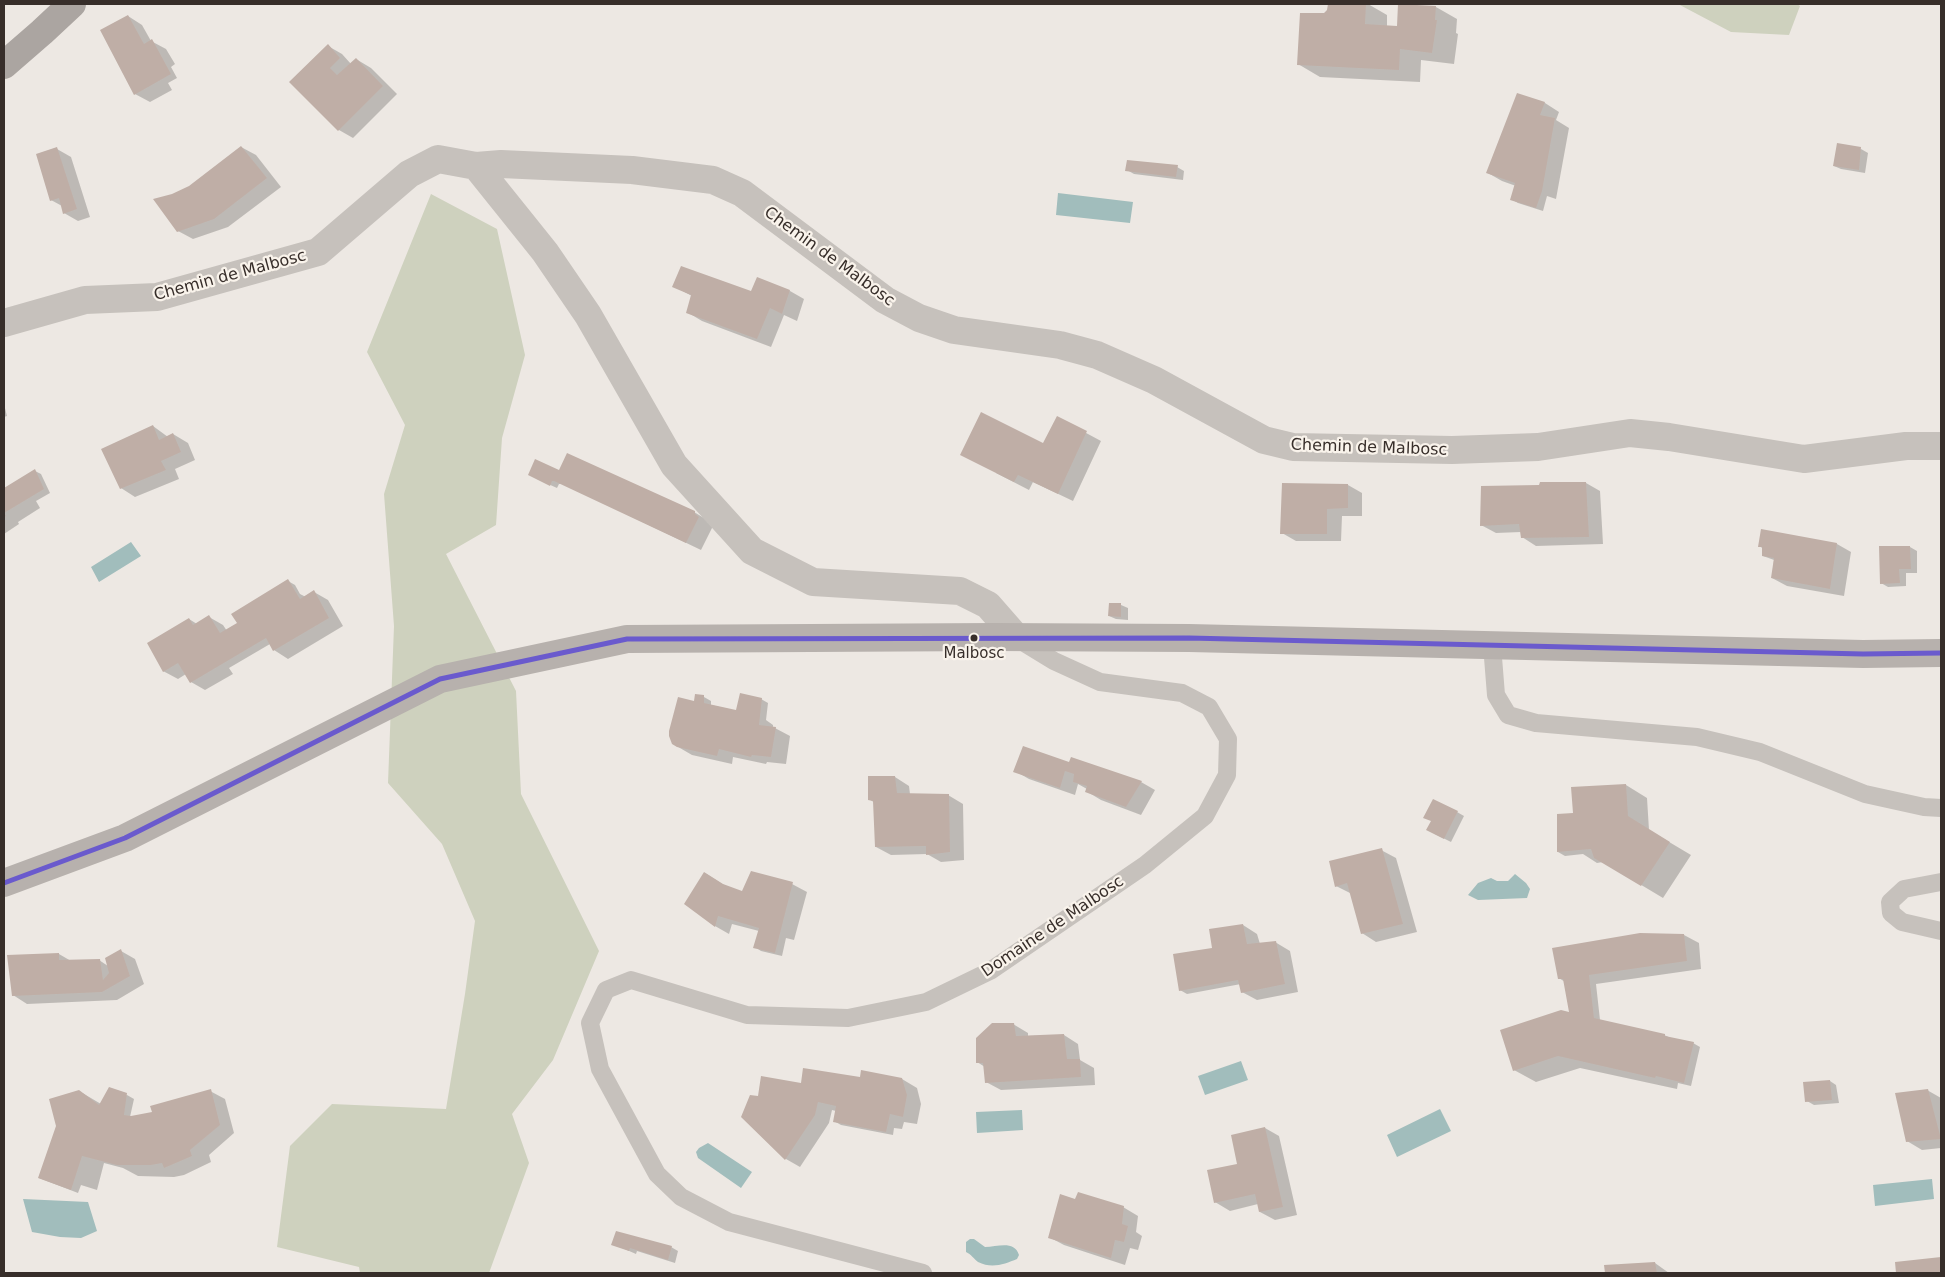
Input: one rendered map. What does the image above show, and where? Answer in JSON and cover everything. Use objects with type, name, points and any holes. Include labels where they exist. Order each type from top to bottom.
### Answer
[{"type":"main road","points":[[4,65],[72,4]]},
{"type":"main road","points":[[4,883],[125,838],[440,678],[627,639],[1189,638],[1864,654],[1941,653]]},
{"type":"street","name":"Chemin de Malbosc","points":[[4,323],[85,300],[157,297],[318,252],[409,174],[438,159],[476,166],[501,164],[632,170],[713,180],[742,193],[885,300],[919,318],[954,330],[1060,345],[1097,356],[1154,380],[1264,440],[1293,447],[1452,450],[1538,447],[1630,433],[1669,437],[1804,459],[1906,446],[1941,446]]},
{"type":"street","points":[[476,166],[545,252],[588,315],[674,465],[752,551],[813,582],[960,591],[988,605],[1016,637]]},
{"type":"lane","name":"Domaine de Malbosc","points":[[923,1273],[729,1222],[681,1197],[656,1174],[600,1069],[590,1023],[606,990],[631,980],[748,1015],[848,1018],[926,1002],[990,971],[1145,865],[1205,816],[1227,775],[1228,739],[1209,708],[1182,693],[1100,682],[1054,661],[1016,637]]},
{"type":"lane","points":[[1492,645],[1496,695],[1508,715],[1536,723],[1628,732],[1696,736],[1760,752],[1864,794],[1924,807],[1941,808]]},
{"type":"lane","points":[[1941,882],[1904,889],[1890,902],[1891,913],[1902,922],[1941,931]]},
{"type":"green space","points":[[1678,4],[1797,4],[1800,6],[1789,35],[1731,32]]},
{"type":"green space","points":[[431,194],[497,229],[525,355],[502,438],[496,525],[446,554],[516,691],[521,794],[599,951],[553,1060],[512,1114],[529,1163],[489,1273],[360,1273],[359,1267],[277,1247],[290,1146],[332,1104],[446,1109],[475,921],[442,844],[388,783],[394,626],[384,494],[405,425],[367,352]]},
{"type":"water","points":[[1058,193],[1133,202],[1130,223],[1056,215]]},
{"type":"water","points":[[131,542],[141,556],[99,582],[91,567]]},
{"type":"water","points":[[1515,874],[1530,889],[1527,898],[1478,900],[1468,895],[1478,883],[1491,878],[1497,881],[1508,881]]},
{"type":"water","points":[[1241,1061],[1248,1080],[1205,1095],[1198,1076]]},
{"type":"water","points":[[1440,1109],[1451,1131],[1397,1157],[1387,1135]]},
{"type":"water","points":[[1022,1110],[1023,1130],[977,1133],[976,1112]]},
{"type":"water","points":[[708,1143],[752,1172],[741,1188],[698,1158],[696,1152]]},
{"type":"water","points":[[1932,1179],[1934,1199],[1875,1206],[1873,1185]]},
{"type":"water","points":[[23,1199],[88,1202],[97,1231],[81,1238],[60,1237],[32,1232]]},
{"type":"water","points":[[974,1239],[985,1247],[1013,1247],[1019,1255],[1017,1259],[1003,1264],[983,1264],[966,1252],[966,1242]]},
{"type":"building","points":[[1328,4],[1366,4],[1365,24],[1397,26],[1398,4],[1436,6],[1435,20],[1437,20],[1432,53],[1400,49],[1399,70],[1297,65],[1300,13],[1324,13],[1327,10]]},
{"type":"building","points":[[128,15],[144,44],[152,39],[171,74],[134,95],[100,30]]},
{"type":"building","points":[[328,44],[340,58],[330,68],[337,75],[356,58],[383,86],[338,131],[289,82]]},
{"type":"building","points":[[1517,93],[1545,102],[1540,115],[1555,118],[1542,191],[1536,208],[1510,200],[1515,183],[1486,173]]},
{"type":"building","points":[[1837,143],[1861,147],[1859,170],[1833,166]]},
{"type":"building","points":[[241,146],[267,178],[214,219],[177,232],[153,199],[172,194],[189,186]]},
{"type":"building","points":[[57,147],[77,209],[63,214],[59,198],[50,201],[36,154]]},
{"type":"building","points":[[1127,160],[1178,165],[1176,177],[1125,171]]},
{"type":"building","points":[[681,266],[751,291],[757,277],[790,290],[782,314],[770,308],[757,339],[686,313],[691,295],[672,287]]},
{"type":"building","points":[[981,412],[1043,443],[1057,416],[1087,431],[1058,494],[1018,475],[1014,482],[960,455]]},
{"type":"building","points":[[153,425],[159,440],[173,433],[181,452],[161,461],[166,470],[120,489],[101,449]]},
{"type":"building","points":[[567,453],[695,511],[695,514],[699,517],[686,543],[554,481],[552,481],[550,486],[528,475],[535,459],[559,470]]},
{"type":"building","points":[[35,469],[44,489],[4,513],[4,488]]},
{"type":"building","points":[[1540,482],[1586,482],[1589,537],[1521,538],[1519,524],[1480,526],[1481,486],[1539,485]]},
{"type":"building","points":[[1282,483],[1348,484],[1348,508],[1327,509],[1327,534],[1280,534]]},
{"type":"building","points":[[1761,529],[1837,543],[1830,589],[1771,578],[1774,558],[1762,556],[1762,547],[1758,547]]},
{"type":"building","points":[[1879,546],[1910,546],[1911,569],[1899,569],[1900,583],[1880,584]]},
{"type":"building","points":[[288,579],[300,599],[314,590],[329,618],[273,651],[266,638],[190,683],[178,663],[163,672],[147,643],[189,618],[193,625],[209,615],[220,633],[237,623],[231,614]]},
{"type":"building","points":[[1109,603],[1121,603],[1121,617],[1108,616]]},
{"type":"building","points":[[740,693],[762,698],[759,725],[776,727],[771,757],[752,755],[751,757],[719,749],[717,756],[677,747],[672,744],[669,731],[678,697],[694,701],[695,694],[704,695],[704,703],[736,710]]},
{"type":"building","points":[[1023,746],[1069,762],[1071,757],[1142,781],[1126,807],[1085,792],[1087,786],[1073,782],[1074,774],[1065,771],[1060,788],[1013,772]]},
{"type":"building","points":[[868,776],[895,776],[897,793],[949,794],[950,852],[926,855],[926,846],[875,847],[873,801],[868,800]]},
{"type":"building","points":[[1626,784],[1628,816],[1670,842],[1641,886],[1594,858],[1591,849],[1557,852],[1557,814],[1573,813],[1571,787]]},
{"type":"building","points":[[1433,799],[1458,811],[1444,839],[1426,830],[1431,821],[1423,818]]},
{"type":"building","points":[[1382,848],[1403,924],[1361,934],[1347,883],[1335,887],[1329,861]]},
{"type":"building","points":[[751,871],[793,882],[775,953],[753,948],[759,928],[718,916],[715,927],[684,904],[704,872],[723,884],[742,891]]},
{"type":"building","points":[[1243,924],[1247,944],[1276,941],[1285,984],[1241,993],[1238,980],[1179,991],[1173,954],[1212,948],[1209,929]]},
{"type":"building","points":[[1640,933],[1684,934],[1687,961],[1589,975],[1594,1018],[1694,1042],[1684,1083],[1558,1056],[1513,1071],[1500,1030],[1561,1010],[1569,1012],[1563,979],[1558,979],[1552,948]]},
{"type":"building","points":[[121,949],[130,976],[102,992],[12,996],[7,955],[59,953],[59,960],[100,959],[103,980],[109,973],[105,958]]},
{"type":"building","points":[[992,1023],[1014,1023],[1016,1036],[1064,1034],[1067,1059],[1080,1059],[1081,1077],[985,1083],[983,1063],[976,1063],[976,1038]]},
{"type":"building","points":[[803,1068],[860,1077],[861,1070],[902,1078],[907,1095],[903,1117],[890,1114],[886,1132],[833,1122],[836,1106],[818,1102],[815,1115],[785,1160],[741,1117],[750,1095],[758,1096],[761,1076],[801,1083]]},
{"type":"building","points":[[1830,1080],[1832,1100],[1805,1102],[1803,1082]]},
{"type":"building","points":[[109,1087],[127,1093],[124,1115],[131,1116],[152,1112],[150,1106],[211,1089],[220,1125],[190,1150],[192,1156],[164,1168],[162,1163],[151,1165],[117,1165],[82,1156],[71,1190],[38,1178],[56,1126],[49,1099],[79,1090],[99,1105]]},
{"type":"building","points":[[1928,1089],[1941,1139],[1906,1142],[1895,1093]]},
{"type":"building","points":[[1265,1127],[1283,1207],[1259,1212],[1255,1194],[1214,1203],[1207,1170],[1237,1164],[1231,1135]]},
{"type":"building","points":[[1078,1192],[1124,1206],[1122,1224],[1128,1226],[1124,1242],[1115,1240],[1111,1258],[1048,1238],[1060,1194],[1075,1199]]},
{"type":"building","points":[[616,1231],[672,1246],[668,1260],[630,1248],[629,1251],[611,1245]]},
{"type":"building","points":[[1941,1257],[1941,1273],[1896,1273],[1895,1262]]},
{"type":"building","points":[[1655,1262],[1657,1273],[1605,1273],[1604,1265]]},
{"type":"transit line","points":[[4,883],[125,838],[440,679],[627,639],[1189,638],[1863,654],[1941,653]]},
{"type":"place","name":"Malbosc","points":[[974,638]]}]
